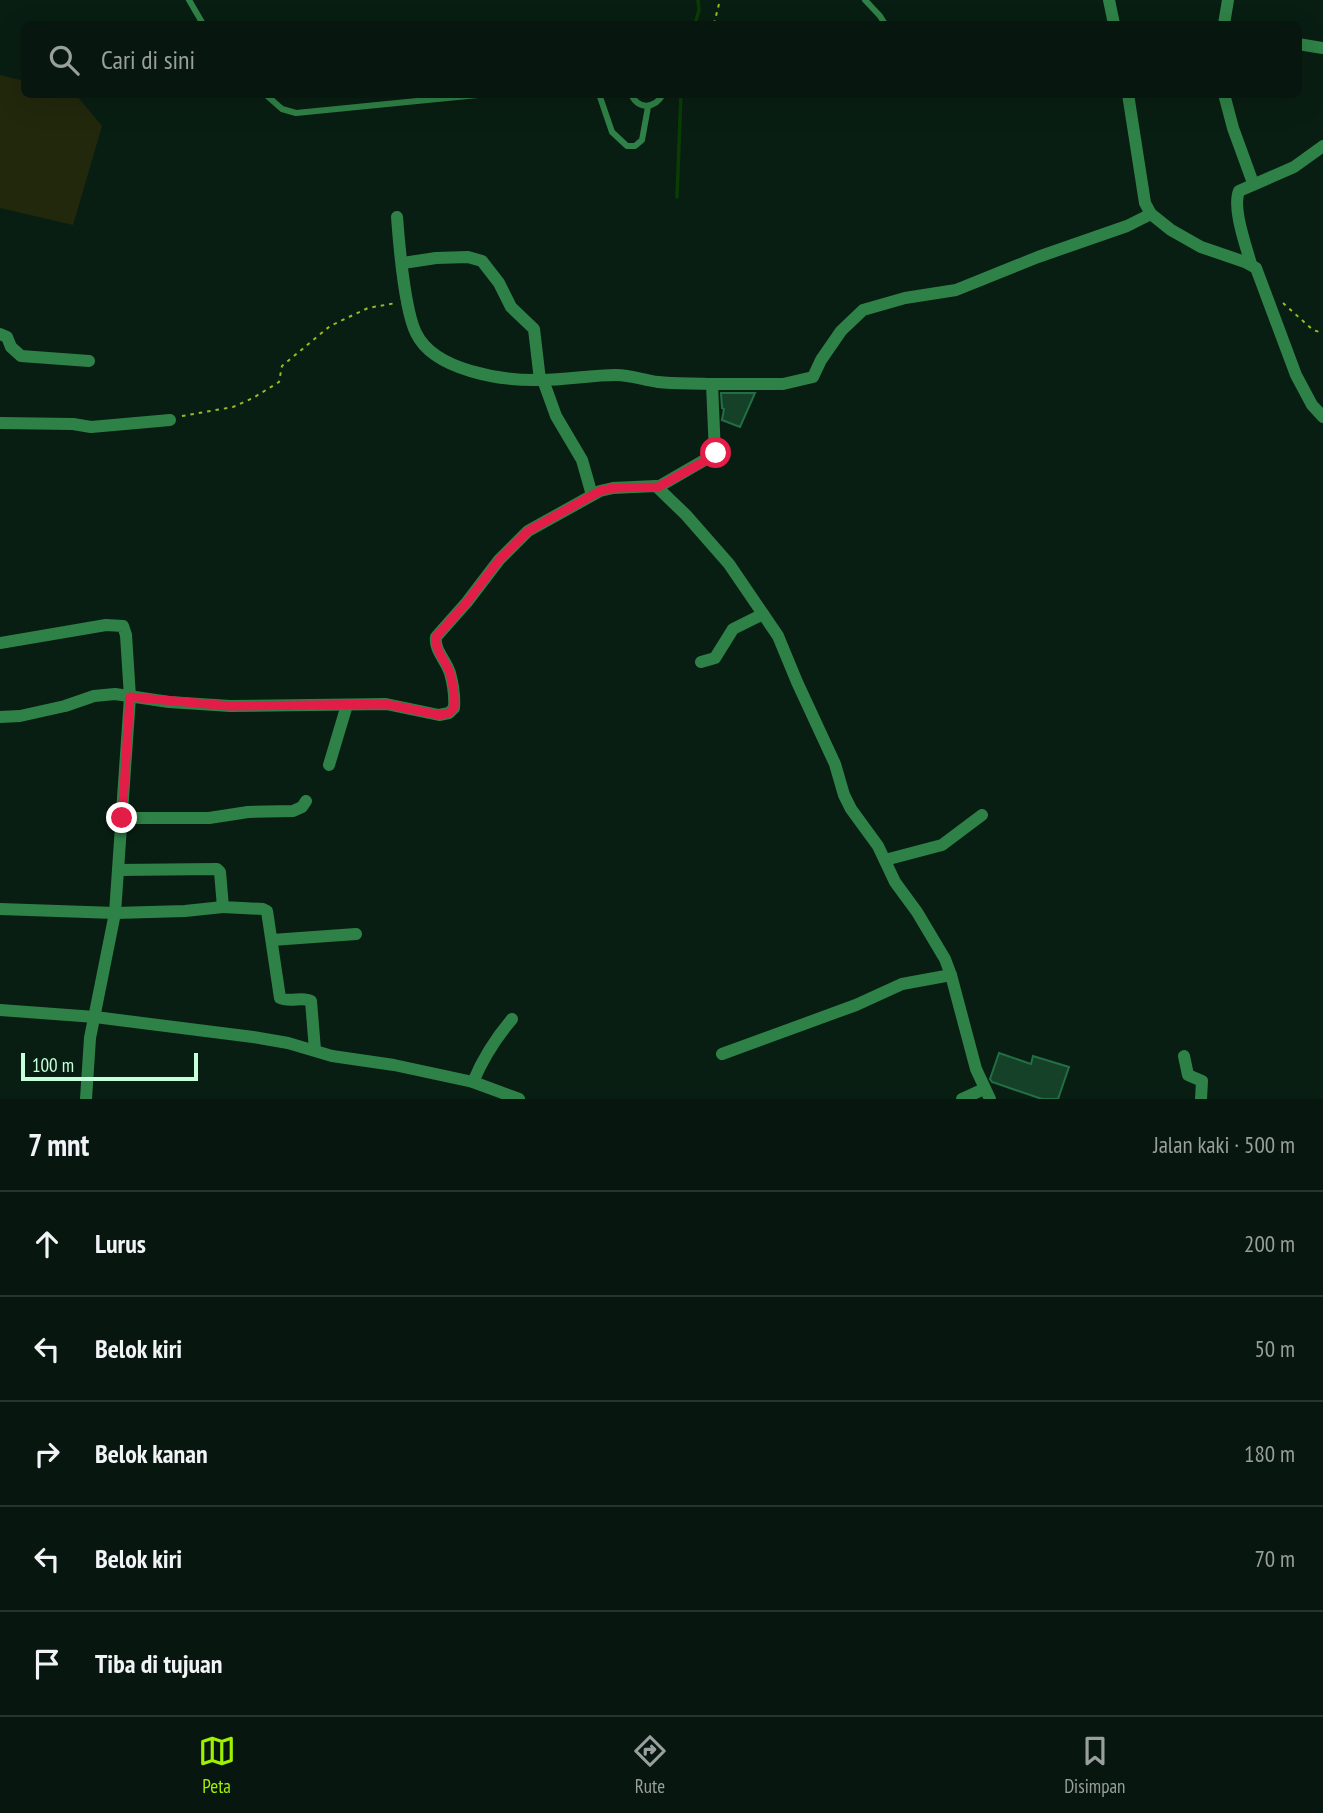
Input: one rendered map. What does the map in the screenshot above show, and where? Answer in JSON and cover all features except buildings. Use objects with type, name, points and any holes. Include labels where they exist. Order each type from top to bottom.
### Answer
[{"type":"street","points":[[1109,0],[1113,21]]},
{"type":"street","points":[[1224,21],[1228,0]]},
{"type":"street","points":[[1302,45],[1323,48]]},
{"type":"street","points":[[1129,98],[1145,203],[1152,214],[1171,230],[1201,247],[1251,264],[1260,273],[1299,383],[1323,417]]},
{"type":"street","points":[[1225,98],[1253,183]]},
{"type":"street","points":[[1251,264],[1237,198],[1239,191],[1294,167],[1323,146]]},
{"type":"street","points":[[397,217],[409,315],[416,334],[435,355],[468,370],[497,377],[542,380],[612,375],[637,376],[657,382],[783,384],[813,377],[841,331],[863,310],[905,298],[956,290],[1038,257],[1127,226],[1152,214]]},
{"type":"street","points":[[403,263],[468,257],[482,261],[499,283],[511,307],[534,329],[542,380],[556,416],[582,460],[592,495]]},
{"type":"street","points":[[0,334],[7,337],[11,347],[21,356],[89,361]]},
{"type":"street","points":[[0,717],[20,716],[65,706],[93,696],[114,694],[230,706],[386,704],[439,715],[449,713],[454,708],[453,689],[449,672],[435,644],[436,637],[499,560],[528,531],[592,495],[613,488],[658,487],[712,457],[716,453],[712,384]]},
{"type":"street","points":[[0,423],[73,424],[91,427],[170,420]]},
{"type":"street","points":[[658,487],[729,564],[778,636],[835,764],[851,809],[878,846],[895,882],[937,944],[951,975],[976,1069],[987,1094],[962,1099]]},
{"type":"street","points":[[701,662],[715,658],[733,629],[763,614]]},
{"type":"street","points":[[0,643],[92,627],[123,626],[126,635],[130,697],[115,913],[90,1038],[86,1099]]},
{"type":"street","points":[[329,765],[347,705]]},
{"type":"street","points":[[122,818],[208,818],[248,812],[293,811],[302,807],[306,801]]},
{"type":"street","points":[[885,860],[942,845],[982,815]]},
{"type":"street","points":[[118,870],[217,869],[220,872],[223,907]]},
{"type":"street","points":[[0,909],[115,913],[223,907],[263,909],[267,911],[280,998],[311,1001],[316,1050]]},
{"type":"street","points":[[272,940],[356,934]]},
{"type":"street","points":[[722,1054],[856,1005],[902,984],[951,975]]},
{"type":"street","points":[[0,1010],[95,1017],[253,1037],[332,1056],[394,1065],[473,1082],[519,1099]]},
{"type":"street","points":[[473,1082],[495,1039],[512,1019]]},
{"type":"street","points":[[1184,1056],[1188,1075],[1202,1081],[1201,1099]]},
{"type":"lane","points":[[189,0],[201,21]]},
{"type":"lane","points":[[865,0],[883,21]]},
{"type":"lane","points":[[270,98],[282,109],[296,113],[448,98]]},
{"type":"lane","points":[[600,98],[612,132],[627,146],[635,146],[642,140],[648,107]]},
{"type":"lane","points":[[634,98],[639,105],[648,107],[657,104],[661,98]]},
{"type":"path","points":[[715,21],[720,0]]},
{"type":"path","points":[[170,420],[233,407],[253,398],[279,382],[282,366],[330,326],[368,308],[407,300]]},
{"type":"path","points":[[1284,303],[1313,330],[1323,333]]},
{"type":"green space","points":[[0,75],[21,80],[21,98],[79,98],[102,126],[73,225],[0,208]]},
{"type":"waterway","points":[[696,21],[698,0]]},
{"type":"waterway","points":[[677,197],[681,98]]},
{"type":"route","points":[[122,818],[130,697],[230,706],[386,704],[439,715],[449,713],[454,708],[453,689],[449,672],[435,644],[436,637],[499,560],[528,531],[600,491],[658,487],[716,453]]}]
